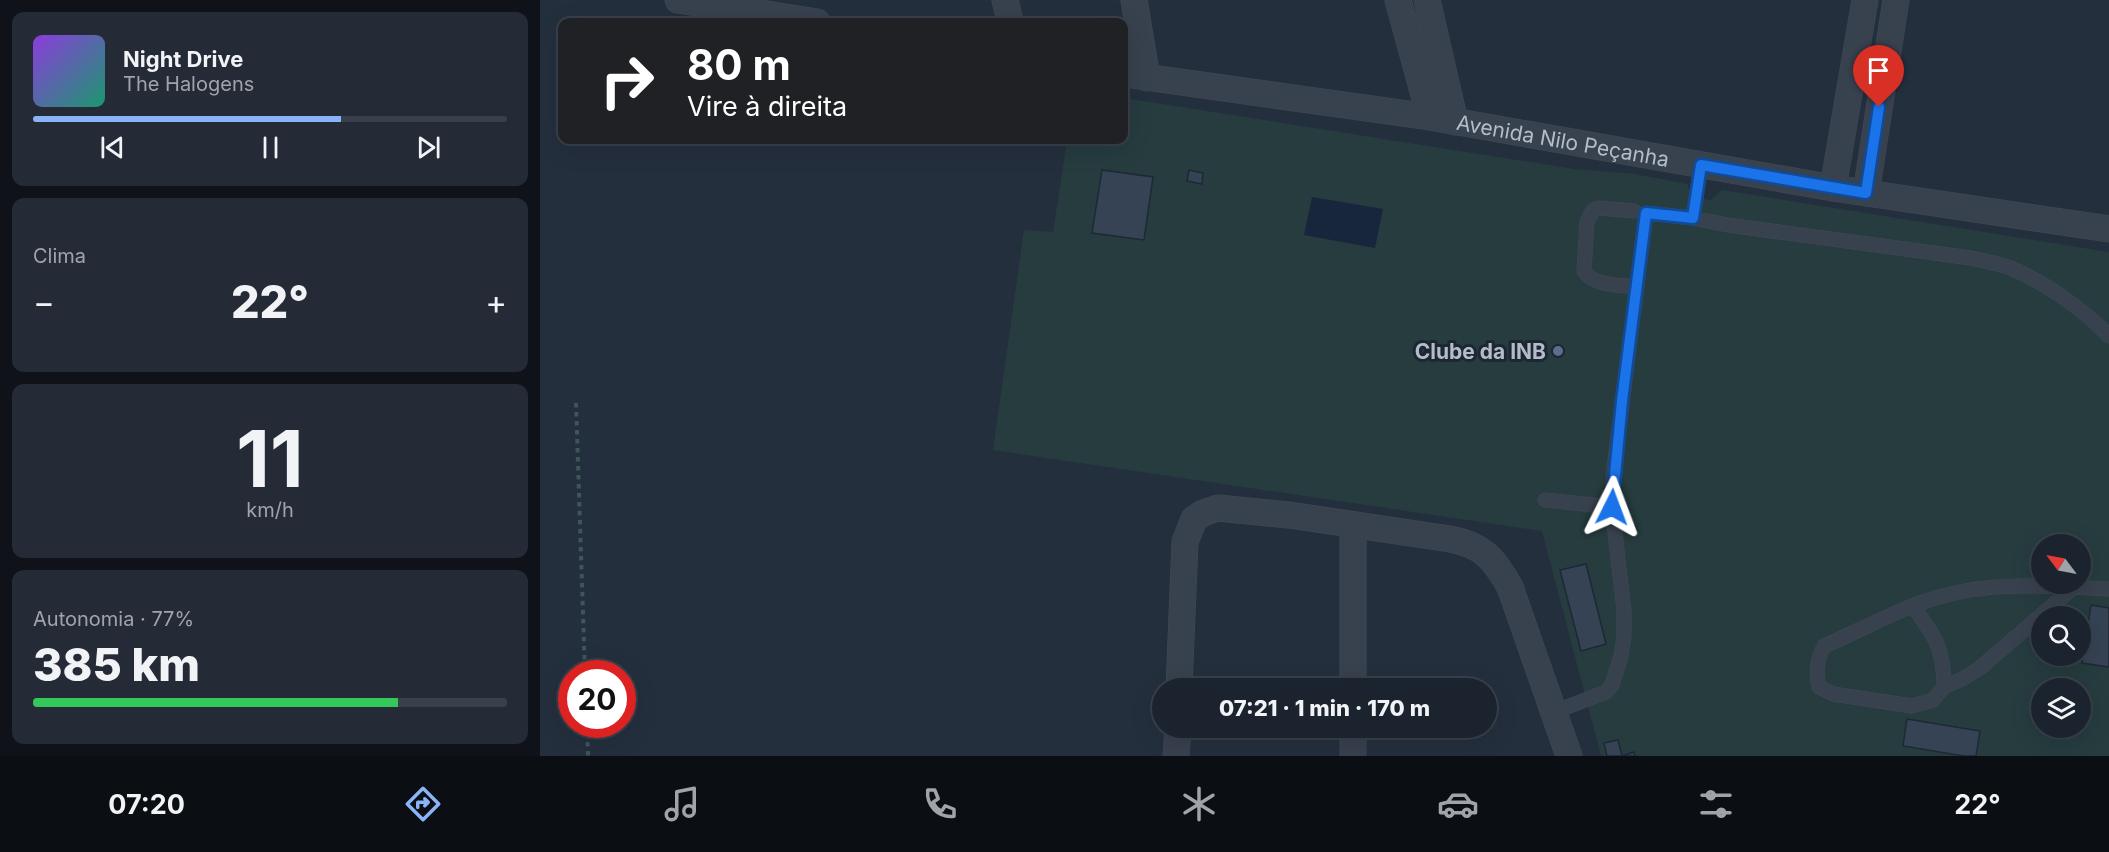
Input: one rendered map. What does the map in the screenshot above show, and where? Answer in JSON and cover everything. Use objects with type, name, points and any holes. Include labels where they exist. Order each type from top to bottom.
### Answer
[{"type":"street","points":[[678,0],[792,18]]},
{"type":"street","points":[[1005,0],[1009,18]]},
{"type":"street","points":[[1134,0],[1135,76]]},
{"type":"street","points":[[1398,0],[1443,119]]},
{"type":"street","points":[[1427,0],[1443,119]]},
{"type":"street","points":[[1833,188],[1865,0]]},
{"type":"street","points":[[1866,193],[1896,0]]},
{"type":"street","name":"Avenida Nilo Peçanha","points":[[1135,76],[1443,119],[1833,188],[2109,229]]},
{"type":"street","points":[[1179,678],[1185,542],[1194,519],[1203,513],[1218,508],[1289,515],[1466,542],[1485,553],[1498,565],[1510,586],[1569,756]]},
{"type":"street","points":[[1353,525],[1353,678]]},
{"type":"street","points":[[1176,756],[1177,738]]},
{"type":"street","points":[[1353,738],[1353,756]]},
{"type":"lane","points":[[1693,218],[1701,165]]},
{"type":"lane","points":[[1634,211],[1599,208],[1593,210],[1587,222],[1584,271],[1595,281],[1637,287]]},
{"type":"lane","points":[[1554,712],[1606,692],[1612,685],[1621,656],[1624,611],[1612,507],[1619,422],[1646,213],[1971,258],[2008,267],[2056,293],[2109,336]]},
{"type":"lane","points":[[1545,500],[1612,507]]},
{"type":"lane","points":[[2031,587],[1997,587],[1963,591],[1913,606],[1824,646],[1817,666],[1816,677],[1819,687],[1833,694],[1912,706],[1933,700],[1944,687],[1980,668],[2066,594]]},
{"type":"lane","points":[[2091,588],[2109,589]]},
{"type":"lane","points":[[1913,606],[1935,637],[1940,650],[1944,664],[1944,687]]},
{"type":"path","points":[[576,403],[585,660]]},
{"type":"path","points":[[587,738],[588,756]]},
{"type":"green space","name":"Clube da INB","points":[[1128,99],[1574,169],[1635,174],[1687,184],[1692,197],[1711,200],[1722,190],[2109,252],[2109,756],[1601,756],[1542,531],[993,450],[1024,230],[1053,232],[1066,144],[1128,144]]},
{"type":"water","points":[[1312,197],[1383,209],[1375,248],[1304,235]]},
{"type":"building","points":[[1102,170],[1153,177],[1144,240],[1092,233]]},
{"type":"building","points":[[1189,170],[1203,173],[1202,184],[1187,181]]},
{"type":"building","points":[[1586,564],[1606,644],[1581,651],[1560,570]]},
{"type":"building","points":[[2091,606],[2109,608],[2109,667],[2091,664]]},
{"type":"building","points":[[1907,719],[1980,731],[1976,756],[1903,746]]},
{"type":"building","points":[[1618,740],[1622,756],[1607,756],[1604,743]]},
{"type":"building","points":[[1634,752],[1635,756],[1622,756]]},
{"type":"place","name":"Clube da INB","points":[[1558,351]]},
{"type":"route","points":[[1612,507],[1622,401],[1646,213],[1693,218],[1701,165],[1866,193],[1879,107]]}]
